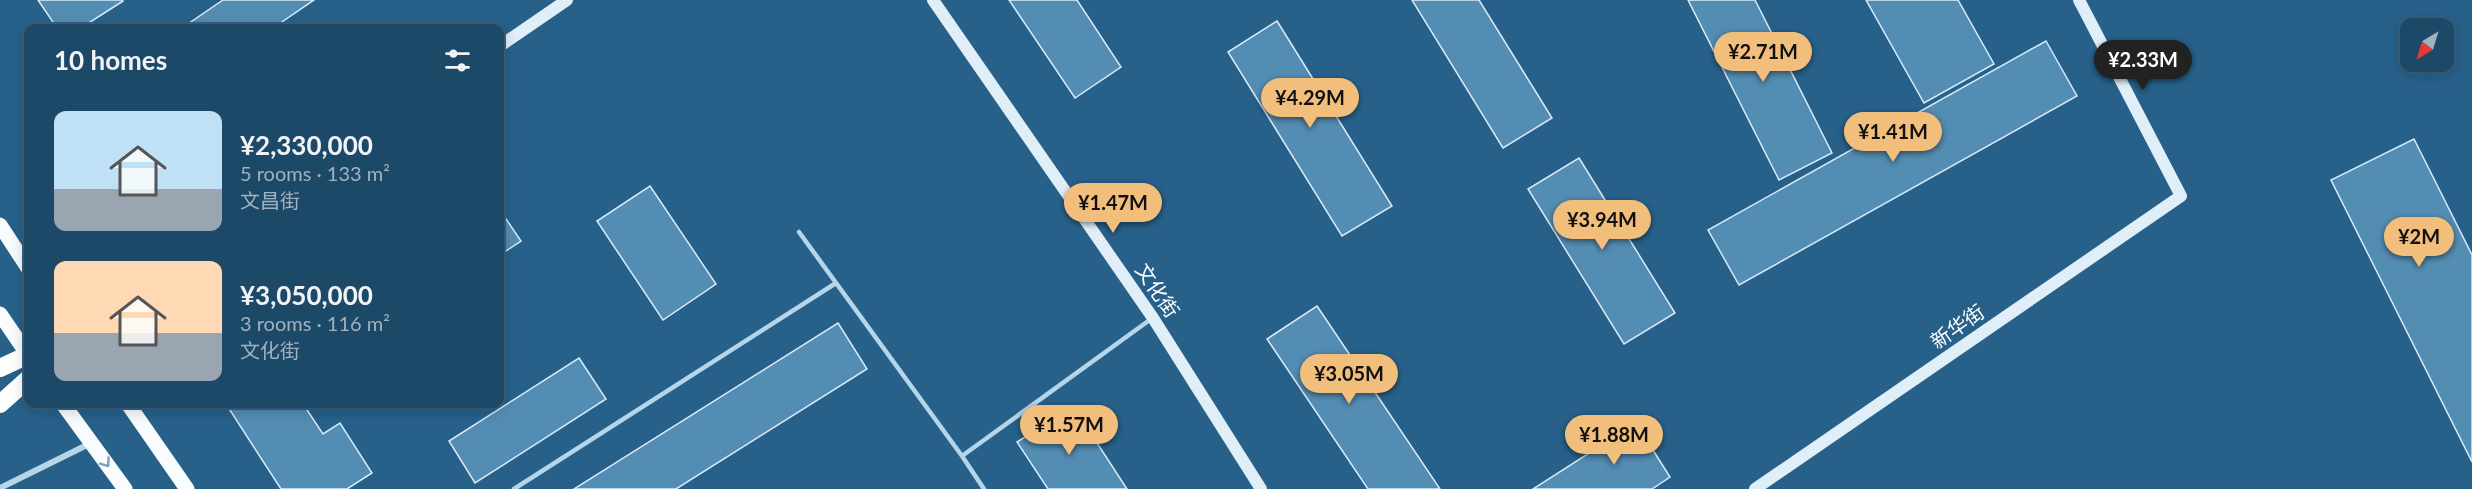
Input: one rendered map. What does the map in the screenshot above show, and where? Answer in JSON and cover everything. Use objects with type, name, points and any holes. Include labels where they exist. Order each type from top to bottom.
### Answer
[{"type":"highway","points":[[0,368],[24,357]]},
{"type":"highway","points":[[0,404],[24,382]]},
{"type":"main road","points":[[0,225],[24,262]]},
{"type":"main road","points":[[0,314],[24,349]]},
{"type":"main road","points":[[66,408],[125,489]]},
{"type":"main road","points":[[131,408],[187,489]]},
{"type":"street","points":[[504,43],[567,0]]},
{"type":"street","name":"文化街","points":[[933,0],[1153,318],[1261,489]]},
{"type":"street","name":"新华街","points":[[1755,489],[2181,196],[2079,0]]},
{"type":"street","points":[[0,488],[92,443]]},
{"type":"lane","points":[[799,232],[984,489]]},
{"type":"lane","points":[[514,489],[836,283]]},
{"type":"lane","points":[[962,456],[1153,318]]},
{"type":"building","points":[[38,0],[123,1],[87,24],[54,24]]},
{"type":"building","points":[[223,0],[314,0],[279,24],[188,24]]},
{"type":"building","points":[[1009,0],[1077,0],[1121,67],[1075,98]]},
{"type":"building","points":[[1412,0],[1479,0],[1552,118],[1503,148]]},
{"type":"building","points":[[1688,0],[1755,0],[1832,153],[1779,180]]},
{"type":"building","points":[[1866,0],[1958,0],[1994,64],[1924,103]]},
{"type":"building","points":[[1277,21],[1392,206],[1342,236],[1228,52]]},
{"type":"building","points":[[2046,41],[2077,96],[1739,285],[1708,230]]},
{"type":"building","points":[[2414,139],[2472,255],[2472,462],[2331,180]]},
{"type":"building","points":[[1579,158],[1675,313],[1624,344],[1528,189]]},
{"type":"building","points":[[650,186],[716,284],[663,320],[597,221]]},
{"type":"building","points":[[504,216],[521,241],[504,252]]},
{"type":"building","points":[[1317,306],[1440,489],[1368,489],[1267,339]]},
{"type":"building","points":[[838,323],[867,369],[676,489],[574,489]]},
{"type":"building","points":[[579,358],[606,399],[475,483],[449,441]]},
{"type":"building","points":[[1073,406],[1127,489],[1048,489],[1017,442]]},
{"type":"building","points":[[229,408],[310,408],[307,410],[323,434],[340,423],[372,473],[347,489],[281,489]]},
{"type":"building","points":[[1636,423],[1670,477],[1652,489],[1533,489]]}]
